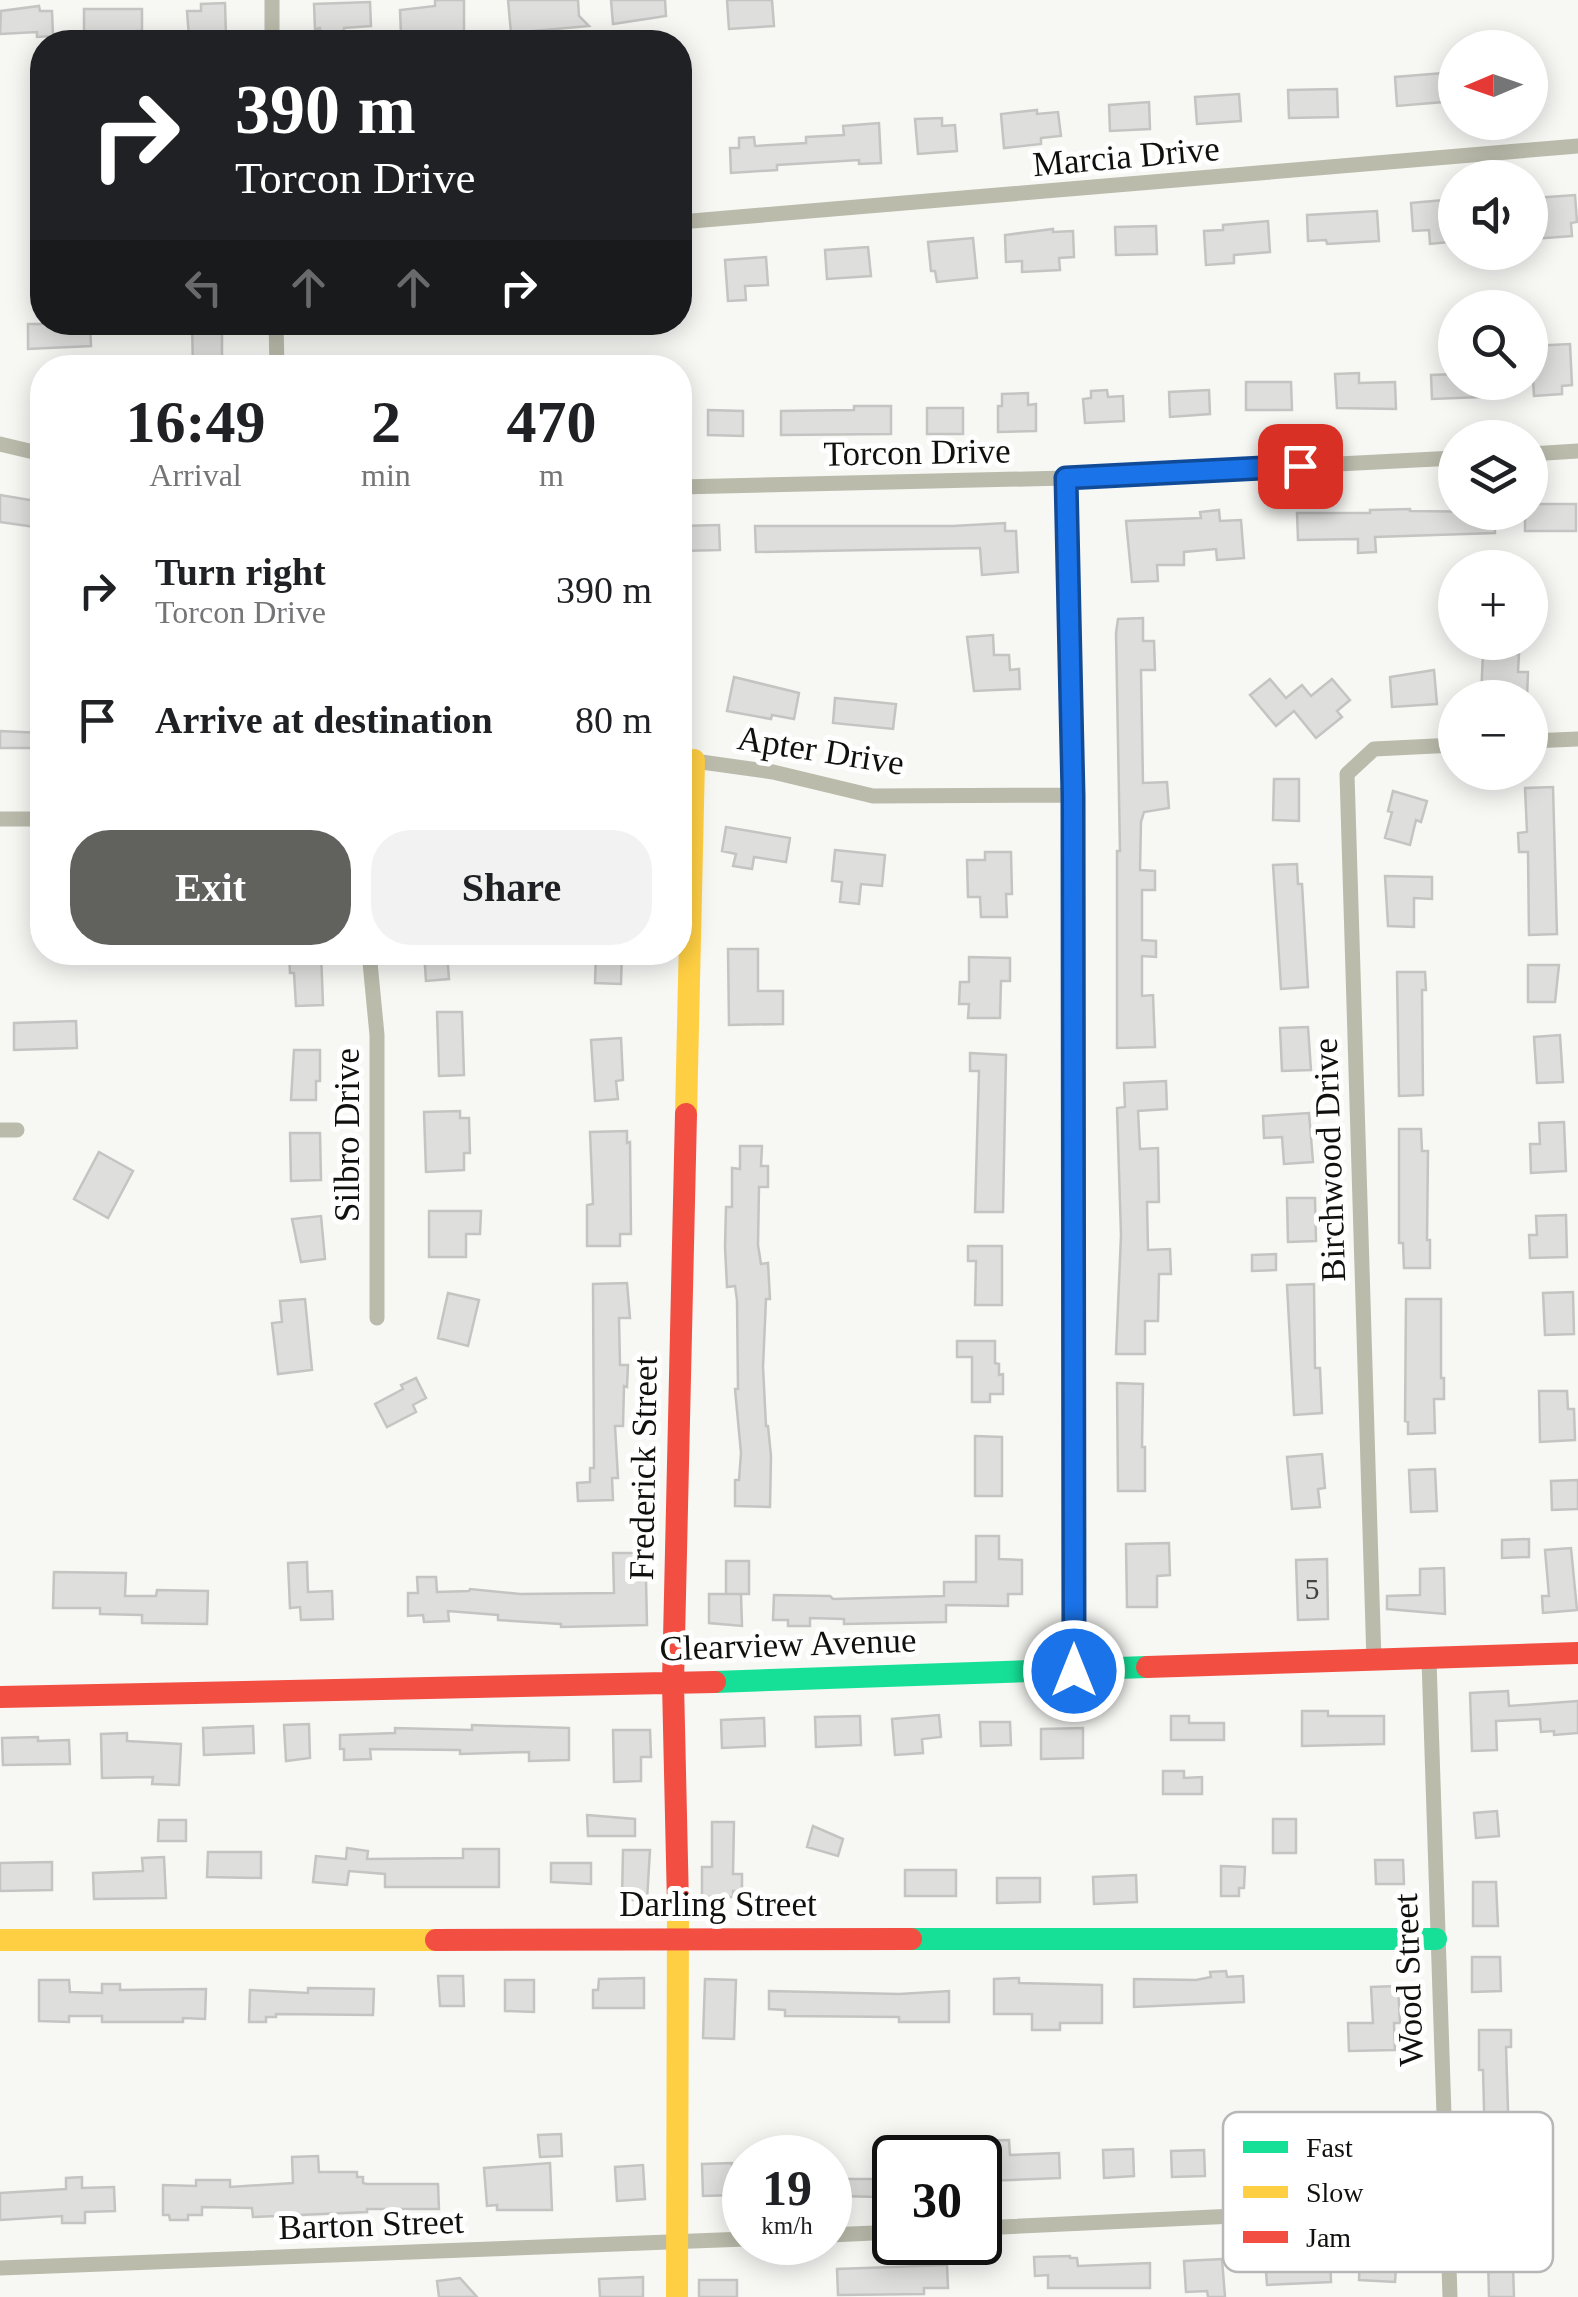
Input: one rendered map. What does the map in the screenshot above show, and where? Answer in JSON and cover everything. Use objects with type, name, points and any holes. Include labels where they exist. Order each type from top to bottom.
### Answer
[{"type":"street","points":[[272,0],[272,30]]},
{"type":"street","name":"Marcia Drive","points":[[692,221],[1578,146]]},
{"type":"street","points":[[0,444],[30,451]]},
{"type":"street","points":[[1548,453],[1578,451]]},
{"type":"street","name":"Torcon Drive","points":[[692,487],[1066,478],[1438,459]]},
{"type":"street","points":[[1066,478],[1073,796],[1074,1671]]},
{"type":"street","points":[[1548,740],[1578,739]]},
{"type":"street","name":"Birchwood Drive","points":[[1374,1662],[1347,774],[1374,749],[1438,746]]},
{"type":"street","name":"Apter Drive","points":[[692,761],[774,772],[873,796],[1073,796]]},
{"type":"street","points":[[0,819],[30,819]]},
{"type":"street","name":"Silbro Drive","points":[[370,965],[377,1035],[378,1318]]},
{"type":"street","name":"Frederick Street","points":[[677,2297],[679,1940],[673,1683],[684,965]]},
{"type":"street","points":[[0,1130],[17,1130]]},
{"type":"street","name":"Clearview Avenue","points":[[0,1697],[673,1683],[1578,1653]]},
{"type":"street","name":"Wood Street","points":[[1429,1660],[1444,2112]]},
{"type":"street","name":"Darling Street","points":[[0,1940],[1436,1939]]},
{"type":"street","points":[[1002,2227],[1223,2217]]},
{"type":"street","name":"Barton Street","points":[[0,2268],[722,2240]]},
{"type":"street","name":"Wood Street","points":[[1449,2272],[1450,2297]]},
{"type":"building","points":[[435,0],[464,0],[464,30],[401,30],[400,10],[435,6]]},
{"type":"building","points":[[508,0],[578,0],[579,16],[589,26],[544,30],[511,30]]},
{"type":"building","points":[[611,0],[665,0],[666,16],[613,24]]},
{"type":"building","points":[[727,0],[772,0],[774,26],[729,29]]},
{"type":"building","points":[[370,2],[371,26],[315,29],[314,4]]},
{"type":"building","points":[[225,3],[226,30],[188,30],[187,11],[201,11],[201,4]]},
{"type":"building","points":[[39,6],[40,11],[52,11],[53,30],[0,34],[1,11]]},
{"type":"building","points":[[84,9],[142,9],[142,30],[84,30]]},
{"type":"building","points":[[1438,73],[1438,102],[1397,106],[1395,77]]},
{"type":"building","points":[[1337,89],[1338,117],[1289,118],[1288,90]]},
{"type":"building","points":[[1239,94],[1241,121],[1197,124],[1195,97]]},
{"type":"building","points":[[1149,102],[1150,129],[1110,131],[1109,105]]},
{"type":"building","points":[[1037,110],[1037,114],[1058,112],[1061,136],[1041,138],[1041,144],[1004,148],[1001,114]]},
{"type":"building","points":[[942,118],[942,126],[955,125],[957,151],[918,154],[915,119]]},
{"type":"building","points":[[879,123],[881,163],[859,164],[859,160],[777,165],[777,170],[731,173],[730,148],[739,148],[739,138],[754,137],[755,146],[806,143],[806,137],[844,135],[843,126]]},
{"type":"building","points":[[1575,195],[1577,222],[1571,223],[1572,236],[1548,238],[1548,197]]},
{"type":"building","points":[[1438,201],[1438,243],[1430,244],[1429,230],[1413,231],[1411,203]]},
{"type":"building","points":[[1377,211],[1379,241],[1308,241],[1307,215]]},
{"type":"building","points":[[1268,221],[1270,252],[1234,255],[1234,263],[1206,265],[1204,231]]},
{"type":"building","points":[[1156,226],[1157,254],[1116,255],[1115,227]]},
{"type":"building","points":[[1053,229],[1073,231],[1074,257],[1059,258],[1060,270],[1022,272],[1022,261],[1006,262],[1005,235]]},
{"type":"building","points":[[973,238],[977,278],[937,282],[935,271],[931,271],[928,242]]},
{"type":"building","points":[[868,247],[871,276],[827,279],[825,250]]},
{"type":"building","points":[[766,257],[768,285],[745,286],[746,300],[728,301],[725,260]]},
{"type":"building","points":[[28,324],[30,335],[90,335],[91,346],[28,349]]},
{"type":"building","points":[[192,335],[222,335],[222,355],[193,355]]},
{"type":"building","points":[[1570,344],[1572,385],[1562,386],[1562,394],[1548,395],[1548,345]]},
{"type":"building","points":[[1359,373],[1359,383],[1395,382],[1396,409],[1337,408],[1335,374]]},
{"type":"building","points":[[1431,375],[1438,375],[1438,399],[1432,399]]},
{"type":"building","points":[[1246,382],[1291,382],[1292,410],[1246,410]]},
{"type":"building","points":[[1107,390],[1108,397],[1123,396],[1124,421],[1085,423],[1083,399],[1091,398],[1091,391]]},
{"type":"building","points":[[1209,390],[1210,414],[1170,417],[1169,392]]},
{"type":"building","points":[[1028,393],[1028,405],[1036,404],[1036,431],[998,432],[1002,394]]},
{"type":"building","points":[[854,406],[891,406],[891,434],[781,435],[781,411],[854,410]]},
{"type":"building","points":[[927,408],[963,408],[963,434],[927,434]]},
{"type":"building","points":[[708,410],[743,411],[743,436],[708,435]]},
{"type":"building","points":[[0,495],[30,500],[30,526],[0,522]]},
{"type":"building","points":[[1548,504],[1576,504],[1576,531],[1525,531],[1548,530]]},
{"type":"building","points":[[1219,510],[1220,521],[1241,520],[1244,558],[1217,560],[1216,549],[1184,552],[1184,565],[1157,565],[1158,581],[1132,582],[1126,521],[1201,518],[1200,512]]},
{"type":"building","points":[[1438,511],[1438,530],[1495,533],[1375,537],[1376,552],[1358,553],[1358,539],[1298,540],[1297,513]]},
{"type":"building","points":[[1005,523],[1005,531],[1016,531],[1018,572],[982,575],[980,548],[756,552],[755,526]]},
{"type":"building","points":[[719,525],[720,550],[692,551],[692,526]]},
{"type":"building","points":[[1143,618],[1143,641],[1154,641],[1155,670],[1141,670],[1143,783],[1167,782],[1169,808],[1144,812],[1141,822],[1140,870],[1155,871],[1155,890],[1142,890],[1142,940],[1156,941],[1156,957],[1142,956],[1142,996],[1153,995],[1155,1047],[1117,1048],[1120,851],[1116,633],[1118,619]]},
{"type":"building","points":[[993,635],[994,655],[1009,655],[1010,670],[1019,669],[1020,689],[974,691],[967,637]]},
{"type":"building","points":[[1483,660],[1519,660],[1518,672],[1528,672],[1528,680],[1482,680]]},
{"type":"building","points":[[1434,670],[1437,704],[1392,707],[1390,677]]},
{"type":"building","points":[[734,677],[799,693],[794,719],[727,711]]},
{"type":"building","points":[[1270,679],[1286,698],[1302,685],[1311,696],[1332,679],[1350,700],[1337,711],[1342,717],[1316,738],[1294,711],[1276,726],[1250,695]]},
{"type":"building","points":[[835,698],[896,704],[893,729],[833,723]]},
{"type":"building","points":[[0,731],[30,732],[30,748],[0,748]]},
{"type":"building","points":[[1274,779],[1299,779],[1299,821],[1273,820]]},
{"type":"building","points":[[1553,787],[1557,934],[1529,935],[1528,852],[1519,852],[1518,833],[1527,832],[1525,790]]},
{"type":"building","points":[[1393,791],[1427,801],[1421,822],[1416,820],[1410,845],[1385,838]]},
{"type":"building","points":[[726,827],[790,838],[786,862],[754,857],[752,869],[733,866],[736,854],[722,851]]},
{"type":"building","points":[[835,850],[885,855],[882,886],[861,884],[859,904],[840,902],[842,882],[832,881]]},
{"type":"building","points":[[985,852],[1011,852],[1012,894],[1006,894],[1007,917],[981,917],[980,897],[968,897],[967,860],[985,860]]},
{"type":"building","points":[[1297,864],[1298,884],[1302,884],[1308,987],[1281,989],[1273,865]]},
{"type":"building","points":[[1385,876],[1432,877],[1432,899],[1414,898],[1414,927],[1388,926]]},
{"type":"building","points":[[728,949],[758,949],[758,991],[783,991],[783,1024],[729,1025]]},
{"type":"building","points":[[969,957],[1010,958],[1010,981],[1001,981],[1000,1018],[968,1018],[969,1004],[959,1004],[960,982],[969,982]]},
{"type":"building","points":[[290,965],[321,965],[323,1005],[296,1006],[294,973],[290,973]]},
{"type":"building","points":[[425,965],[448,965],[449,979],[426,981]]},
{"type":"building","points":[[596,965],[622,965],[621,984],[595,983]]},
{"type":"building","points":[[1528,965],[1559,965],[1555,1002],[1528,1002]]},
{"type":"building","points":[[1397,972],[1425,972],[1423,1095],[1399,1096]]},
{"type":"building","points":[[437,1012],[462,1012],[464,1075],[439,1076]]},
{"type":"building","points":[[76,1021],[77,1048],[14,1050],[14,1023]]},
{"type":"building","points":[[1308,1027],[1311,1070],[1282,1071],[1280,1028]]},
{"type":"building","points":[[1560,1035],[1563,1082],[1537,1083],[1534,1037]]},
{"type":"building","points":[[621,1038],[623,1080],[616,1081],[618,1099],[595,1101],[591,1040]]},
{"type":"building","points":[[294,1050],[320,1050],[316,1100],[291,1100]]},
{"type":"building","points":[[970,1053],[1006,1055],[1003,1212],[975,1212],[979,1071],[970,1071]]},
{"type":"building","points":[[1166,1081],[1167,1109],[1138,1111],[1140,1149],[1158,1148],[1159,1202],[1147,1202],[1148,1250],[1170,1249],[1171,1274],[1159,1274],[1158,1321],[1145,1321],[1145,1354],[1116,1354],[1121,1235],[1117,1108],[1125,1107],[1124,1083]]},
{"type":"building","points":[[460,1111],[460,1118],[469,1118],[470,1153],[464,1153],[464,1170],[426,1172],[424,1112]]},
{"type":"building","points":[[1309,1113],[1313,1162],[1284,1164],[1282,1137],[1264,1138],[1263,1116]]},
{"type":"building","points":[[1564,1122],[1566,1171],[1531,1173],[1530,1144],[1540,1144],[1539,1123]]},
{"type":"building","points":[[1399,1129],[1421,1129],[1422,1151],[1428,1151],[1430,1268],[1404,1268],[1403,1243],[1399,1243]]},
{"type":"building","points":[[627,1131],[631,1234],[620,1234],[620,1246],[587,1246],[587,1205],[593,1204],[590,1132]]},
{"type":"building","points":[[290,1133],[320,1133],[321,1180],[291,1181]]},
{"type":"building","points":[[740,1146],[762,1146],[761,1166],[768,1166],[768,1187],[759,1187],[758,1245],[761,1264],[768,1263],[770,1299],[766,1299],[763,1367],[771,1456],[770,1507],[735,1506],[741,1453],[735,1389],[737,1300],[735,1286],[727,1287],[725,1247],[726,1207],[732,1207],[732,1168],[740,1169]]},
{"type":"building","points":[[99,1152],[133,1171],[108,1218],[74,1199]]},
{"type":"building","points":[[1287,1198],[1315,1198],[1316,1241],[1288,1242]]},
{"type":"building","points":[[429,1211],[481,1211],[480,1234],[466,1234],[466,1257],[429,1257]]},
{"type":"building","points":[[1566,1215],[1567,1257],[1530,1258],[1529,1235],[1537,1235],[1536,1216]]},
{"type":"building","points":[[321,1216],[325,1259],[301,1262],[292,1219]]},
{"type":"building","points":[[968,1246],[1002,1246],[1002,1305],[975,1305],[976,1261],[968,1261]]},
{"type":"building","points":[[1276,1254],[1276,1270],[1252,1271],[1252,1255]]},
{"type":"building","points":[[627,1283],[630,1318],[619,1318],[620,1365],[628,1365],[623,1426],[615,1426],[618,1478],[612,1478],[613,1500],[578,1501],[577,1483],[590,1482],[590,1468],[594,1468],[593,1284]]},
{"type":"building","points":[[1314,1284],[1315,1368],[1320,1368],[1322,1413],[1294,1415],[1287,1285]]},
{"type":"building","points":[[1573,1292],[1574,1334],[1545,1335],[1543,1293]]},
{"type":"building","points":[[448,1293],[479,1300],[468,1346],[438,1338]]},
{"type":"building","points":[[305,1299],[312,1370],[278,1374],[272,1323],[282,1322],[280,1301]]},
{"type":"building","points":[[1406,1299],[1441,1299],[1444,1399],[1434,1399],[1435,1433],[1408,1434],[1405,1421]]},
{"type":"building","points":[[957,1341],[995,1341],[995,1363],[999,1364],[999,1375],[1003,1374],[1003,1394],[990,1394],[990,1402],[972,1402],[972,1357],[957,1357]]},
{"type":"building","points":[[416,1378],[426,1398],[413,1405],[416,1412],[387,1427],[375,1404]]},
{"type":"building","points":[[1117,1383],[1143,1384],[1145,1491],[1118,1491]]},
{"type":"building","points":[[1539,1391],[1567,1391],[1568,1409],[1574,1409],[1575,1440],[1540,1442]]},
{"type":"building","points":[[975,1436],[1002,1437],[1002,1496],[975,1496]]},
{"type":"building","points":[[1322,1454],[1325,1488],[1318,1489],[1320,1507],[1292,1509],[1287,1457]]},
{"type":"building","points":[[1435,1469],[1437,1511],[1411,1512],[1409,1470]]},
{"type":"building","points":[[1578,1480],[1578,1509],[1552,1510],[1551,1481]]},
{"type":"building","points":[[976,1536],[999,1536],[999,1559],[1022,1560],[1022,1594],[1008,1594],[1008,1606],[946,1605],[946,1622],[844,1624],[844,1619],[810,1618],[810,1626],[788,1626],[788,1620],[773,1620],[774,1595],[833,1599],[944,1596],[944,1582],[976,1582]]},
{"type":"building","points":[[1529,1539],[1529,1557],[1502,1558],[1502,1540]]},
{"type":"building","points":[[1169,1543],[1170,1575],[1157,1576],[1157,1607],[1127,1607],[1126,1544]]},
{"type":"building","points":[[1571,1548],[1577,1610],[1543,1613],[1542,1596],[1549,1596],[1545,1550]]},
{"type":"building","points":[[613,1553],[639,1553],[639,1581],[646,1580],[647,1625],[561,1627],[498,1620],[498,1615],[448,1611],[449,1621],[424,1622],[423,1615],[408,1616],[408,1593],[418,1593],[417,1577],[436,1577],[437,1592],[470,1589],[520,1594],[614,1593]]},
{"type":"building","points":[[1327,1559],[1328,1619],[1298,1620],[1296,1560]]},
{"type":"building","points":[[726,1561],[749,1561],[749,1594],[726,1594]]},
{"type":"building","points":[[307,1562],[308,1592],[332,1591],[333,1619],[301,1620],[300,1607],[290,1608],[288,1563]]},
{"type":"building","points":[[1444,1568],[1445,1614],[1387,1609],[1387,1596],[1420,1595],[1420,1569]]},
{"type":"building","points":[[54,1572],[126,1573],[125,1596],[156,1596],[157,1590],[208,1591],[207,1624],[142,1623],[142,1615],[100,1614],[100,1608],[53,1608]]},
{"type":"building","points":[[709,1594],[741,1594],[742,1626],[709,1623]]},
{"type":"building","points":[[1508,1691],[1509,1706],[1578,1701],[1578,1733],[1541,1732],[1540,1719],[1496,1721],[1497,1750],[1472,1751],[1470,1693]]},
{"type":"building","points":[[1302,1711],[1328,1711],[1328,1716],[1384,1716],[1384,1744],[1302,1746]]},
{"type":"building","points":[[939,1715],[941,1737],[922,1739],[923,1753],[895,1755],[892,1719]]},
{"type":"building","points":[[860,1716],[861,1745],[816,1747],[815,1717]]},
{"type":"building","points":[[1171,1716],[1189,1716],[1189,1723],[1224,1723],[1224,1740],[1171,1740]]},
{"type":"building","points":[[764,1718],[765,1746],[722,1748],[721,1720]]},
{"type":"building","points":[[980,1722],[1010,1722],[1011,1745],[981,1746]]},
{"type":"building","points":[[309,1724],[310,1758],[286,1761],[284,1725]]},
{"type":"building","points":[[472,1725],[569,1728],[569,1760],[529,1761],[529,1752],[460,1754],[460,1750],[370,1749],[371,1759],[344,1760],[344,1749],[340,1749],[340,1735],[395,1733],[395,1728],[472,1730]]},
{"type":"building","points":[[253,1726],[254,1753],[204,1755],[203,1728]]},
{"type":"building","points":[[1083,1728],[1083,1758],[1041,1759],[1041,1729]]},
{"type":"building","points":[[613,1730],[650,1730],[651,1757],[641,1757],[641,1781],[614,1782]]},
{"type":"building","points":[[127,1733],[127,1741],[181,1744],[179,1785],[152,1784],[153,1777],[102,1778],[101,1734]]},
{"type":"building","points":[[38,1737],[38,1741],[69,1740],[70,1764],[3,1765],[2,1738]]},
{"type":"building","points":[[1163,1771],[1184,1771],[1184,1778],[1202,1777],[1202,1794],[1163,1794]]},
{"type":"building","points":[[1497,1811],[1499,1836],[1476,1838],[1474,1813]]},
{"type":"building","points":[[587,1815],[635,1819],[635,1836],[588,1836]]},
{"type":"building","points":[[1273,1819],[1296,1819],[1296,1853],[1273,1853]]},
{"type":"building","points":[[159,1820],[186,1820],[186,1841],[158,1841]]},
{"type":"building","points":[[712,1822],[734,1822],[733,1874],[742,1874],[742,1891],[733,1891],[733,1897],[702,1897],[702,1867],[712,1867]]},
{"type":"building","points":[[813,1826],[843,1839],[838,1856],[807,1847]]},
{"type":"building","points":[[347,1848],[368,1851],[367,1859],[463,1858],[463,1849],[499,1849],[499,1887],[385,1887],[385,1874],[349,1871],[347,1885],[313,1882],[316,1856],[346,1859]]},
{"type":"building","points":[[623,1850],[650,1850],[647,1900],[622,1900]]},
{"type":"building","points":[[208,1852],[261,1852],[261,1878],[207,1877]]},
{"type":"building","points":[[164,1857],[166,1898],[94,1899],[93,1873],[143,1871],[142,1858]]},
{"type":"building","points":[[1375,1860],[1403,1860],[1404,1884],[1376,1884]]},
{"type":"building","points":[[52,1862],[52,1890],[0,1891],[0,1863]]},
{"type":"building","points":[[551,1863],[591,1863],[591,1884],[551,1882]]},
{"type":"building","points":[[1221,1866],[1245,1867],[1244,1888],[1239,1888],[1239,1896],[1221,1896]]},
{"type":"building","points":[[905,1870],[956,1870],[956,1896],[905,1896]]},
{"type":"building","points":[[1136,1875],[1137,1902],[1094,1904],[1093,1877]]},
{"type":"building","points":[[997,1878],[1040,1878],[1040,1902],[997,1903]]},
{"type":"building","points":[[1473,1882],[1496,1882],[1498,1926],[1473,1926]]},
{"type":"building","points":[[1472,1957],[1500,1957],[1501,1991],[1472,1992]]},
{"type":"building","points":[[1226,1971],[1227,1977],[1243,1976],[1244,2002],[1134,2007],[1134,1979],[1196,1980],[1211,1977],[1210,1972]]},
{"type":"building","points":[[438,1976],[463,1976],[464,2006],[440,2006]]},
{"type":"building","points":[[644,1978],[644,2008],[593,2008],[593,1990],[598,1990],[599,1979]]},
{"type":"building","points":[[1019,1978],[1019,1983],[1102,1985],[1102,2023],[1060,2023],[1060,2030],[1032,2030],[1032,2014],[994,2014],[994,1979]]},
{"type":"building","points":[[705,1979],[736,1980],[734,2039],[703,2038]]},
{"type":"building","points":[[39,1980],[69,1980],[70,1992],[102,1993],[102,1984],[120,1984],[120,1990],[206,1989],[205,2019],[102,2022],[102,2016],[69,2016],[69,2022],[39,2021]]},
{"type":"building","points":[[505,1980],[534,1980],[534,2012],[505,2011]]},
{"type":"building","points":[[1398,1986],[1400,2023],[1394,2023],[1395,2050],[1349,2051],[1348,2023],[1373,2023],[1371,1987]]},
{"type":"building","points":[[308,1988],[374,1989],[373,2015],[276,2014],[266,2017],[266,2022],[249,2022],[250,1990],[308,1993]]},
{"type":"building","points":[[769,1991],[949,1991],[949,2022],[899,2022],[899,2017],[785,2016],[785,2010],[769,2009]]},
{"type":"building","points":[[1479,2030],[1511,2030],[1511,2047],[1506,2047],[1508,2112],[1484,2112],[1483,2070],[1479,2070]]},
{"type":"building","points":[[561,2134],[562,2156],[540,2157],[538,2135]]},
{"type":"building","points":[[1002,2140],[1009,2140],[1010,2155],[1059,2153],[1060,2178],[1002,2180]]},
{"type":"building","points":[[1133,2149],[1134,2176],[1104,2178],[1103,2150]]},
{"type":"building","points":[[1204,2150],[1205,2176],[1172,2177],[1171,2151]]},
{"type":"building","points":[[318,2156],[319,2172],[357,2172],[357,2177],[363,2177],[367,2184],[438,2184],[439,2209],[367,2209],[253,2217],[252,2208],[202,2207],[202,2215],[188,2215],[188,2220],[170,2220],[169,2215],[163,2215],[163,2185],[196,2186],[196,2180],[230,2180],[230,2187],[293,2183],[292,2157]]},
{"type":"building","points":[[550,2163],[552,2210],[497,2210],[497,2205],[487,2206],[484,2168]]},
{"type":"building","points":[[722,2163],[722,2195],[703,2196],[702,2164]]},
{"type":"building","points":[[643,2165],[645,2199],[617,2201],[615,2167]]},
{"type":"building","points":[[82,2177],[82,2188],[114,2187],[115,2211],[85,2212],[85,2223],[62,2223],[62,2216],[0,2220],[0,2193],[66,2189],[66,2178]]},
{"type":"building","points":[[852,2179],[872,2179],[872,2197],[852,2196]]},
{"type":"building","points":[[1034,2257],[1077,2258],[1078,2266],[1150,2263],[1150,2288],[1048,2288],[1048,2275],[1035,2276]]},
{"type":"building","points":[[1222,2259],[1225,2297],[1208,2297],[1207,2291],[1186,2292],[1184,2261]]},
{"type":"building","points":[[947,2265],[948,2288],[924,2288],[924,2294],[838,2295],[837,2269]]},
{"type":"building","points":[[1266,2272],[1331,2272],[1331,2282],[1267,2285]]},
{"type":"building","points":[[1359,2272],[1396,2272],[1395,2282],[1359,2280]]},
{"type":"building","points":[[1488,2272],[1513,2272],[1514,2297],[1489,2297]]},
{"type":"building","points":[[643,2277],[643,2297],[600,2297],[599,2279]]},
{"type":"building","points":[[460,2278],[477,2297],[439,2297],[437,2281]]},
{"type":"building","points":[[699,2280],[737,2280],[737,2297],[699,2297]]},
{"type":"traffic: fast","points":[[715,1682],[1147,1667]]},
{"type":"traffic: fast","points":[[911,1939],[1436,1939]]},
{"type":"traffic: slow","points":[[692,848],[694,760]]},
{"type":"traffic: slow","points":[[686,1114],[689,965]]},
{"type":"traffic: slow","points":[[677,2297],[678,1905]]},
{"type":"traffic: slow","points":[[0,1940],[436,1940]]},
{"type":"traffic: jam","points":[[678,1905],[673,1683],[686,1114]]},
{"type":"traffic: jam","points":[[1147,1667],[1578,1653]]},
{"type":"traffic: jam","points":[[0,1697],[715,1682]]},
{"type":"traffic: jam","points":[[436,1940],[911,1939]]},
{"type":"route","points":[[1074,1671],[1073,796],[1066,478],[1300,466]]}]
